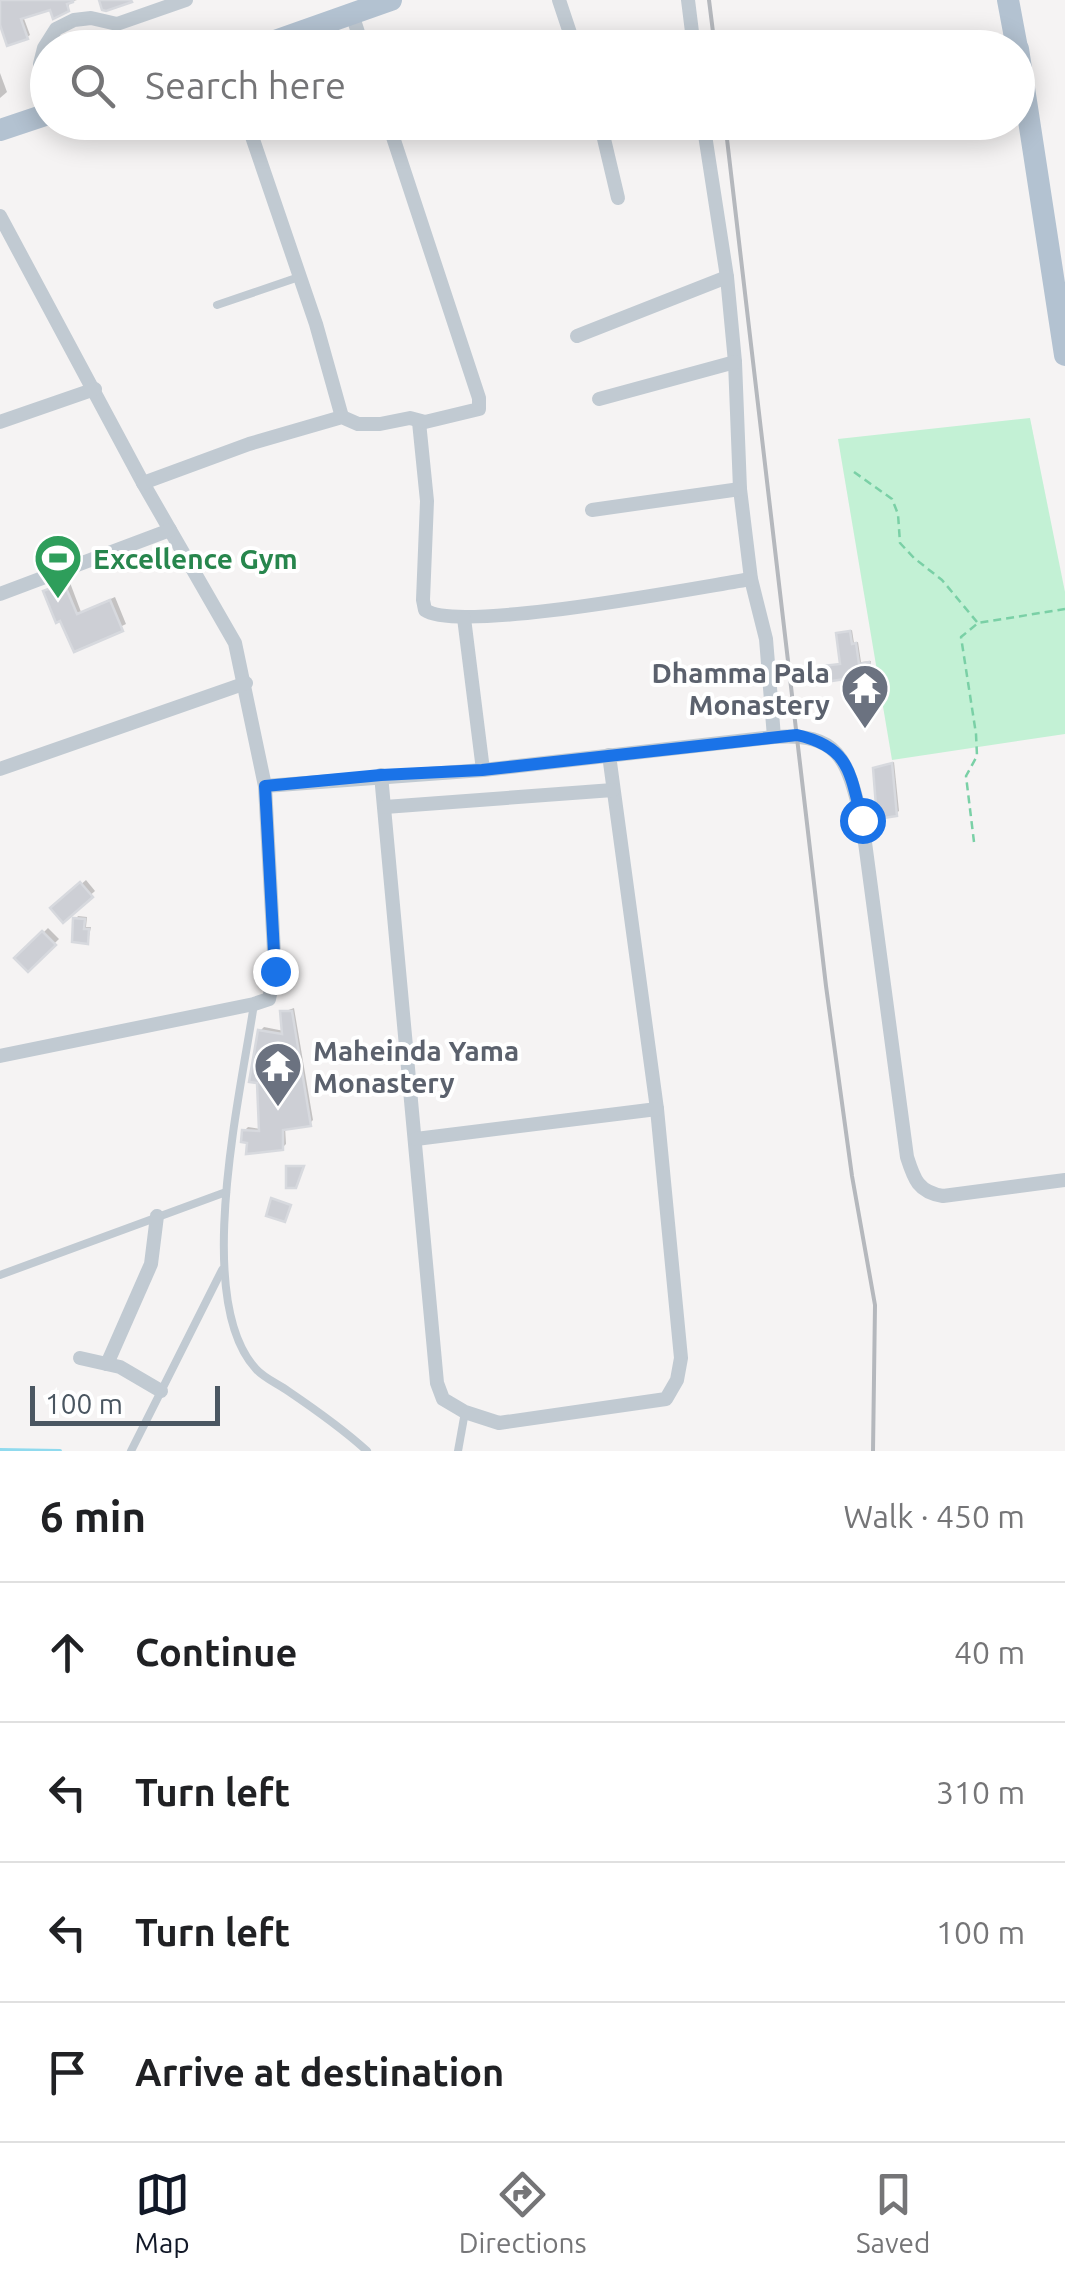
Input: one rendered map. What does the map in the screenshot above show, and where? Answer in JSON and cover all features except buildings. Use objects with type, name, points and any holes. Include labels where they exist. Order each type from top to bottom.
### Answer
[{"type":"main road","points":[[306,30],[392,0]]},
{"type":"main road","points":[[1008,0],[1014,30]]},
{"type":"main road","points":[[0,130],[30,120]]},
{"type":"main road","points":[[1031,140],[1065,355]]},
{"type":"street","points":[[55,30],[74,20],[91,18],[117,24],[186,0]]},
{"type":"street","points":[[559,0],[569,30]]},
{"type":"street","points":[[688,0],[692,30]]},
{"type":"street","points":[[352,14],[357,30]]},
{"type":"street","points":[[253,140],[316,324],[342,417]]},
{"type":"street","points":[[143,483],[249,444],[342,417],[358,424],[410,418],[419,422],[479,409],[479,398],[394,140]]},
{"type":"street","points":[[604,140],[618,198]]},
{"type":"street","points":[[706,140],[727,277],[740,489],[752,579],[766,639],[774,737]]},
{"type":"street","points":[[0,216],[143,483],[235,642],[265,786],[275,971],[269,999],[254,1004],[0,1056]]},
{"type":"street","points":[[577,336],[727,277]]},
{"type":"street","points":[[600,399],[735,362]]},
{"type":"street","points":[[0,422],[95,388]]},
{"type":"street","points":[[419,422],[427,501],[423,600],[426,610],[434,616],[464,618],[574,606],[752,579]]},
{"type":"street","points":[[592,510],[740,489]]},
{"type":"street","points":[[0,594],[170,530]]},
{"type":"street","points":[[464,618],[482,770]]},
{"type":"street","points":[[0,770],[246,683]]},
{"type":"street","points":[[265,786],[482,770],[797,735],[820,740],[838,752],[848,766],[862,820],[906,1157],[916,1183],[928,1193],[943,1196],[1065,1180]]},
{"type":"street","points":[[381,775],[437,1383],[443,1399],[464,1412],[499,1423],[666,1399],[677,1380],[681,1358],[657,1109],[609,755]]},
{"type":"street","points":[[385,807],[613,790]]},
{"type":"street","points":[[416,1139],[657,1109]]},
{"type":"street","points":[[107,1364],[151,1264],[158,1216]]},
{"type":"street","points":[[80,1358],[120,1367],[161,1391]]},
{"type":"lane","points":[[217,305],[299,277]]},
{"type":"lane","points":[[254,1004],[226,1192],[222,1270],[231,1324],[256,1369],[343,1428],[367,1451]]},
{"type":"lane","points":[[0,1275],[226,1192]]},
{"type":"lane","points":[[130,1451],[222,1270]]},
{"type":"lane","points":[[458,1451],[464,1412]]},
{"type":"path","points":[[854,472],[892,498],[898,514],[900,543],[942,580],[978,623]]},
{"type":"path","points":[[974,842],[966,776],[977,756],[976,734],[961,637],[978,623],[1065,609]]},
{"type":"green space","points":[[1030,418],[1065,592],[1065,734],[892,760],[838,439]]},
{"type":"waterway","points":[[0,1450],[60,1451]]},
{"type":"railway","points":[[709,0],[713,30]]},
{"type":"railway","points":[[727,140],[826,986],[852,1176],[875,1305],[873,1451]]},
{"type":"place","name":"Excellence Gym","points":[[58,600]]},
{"type":"place","name":"Dhamma Pala Monastery","points":[[865,730]]},
{"type":"place","name":"Maheinda Yama Monastery","points":[[278,1108]]},
{"type":"route","points":[[275,971],[265,786],[482,770],[797,735],[820,740],[838,752],[848,766],[862,820]]}]
